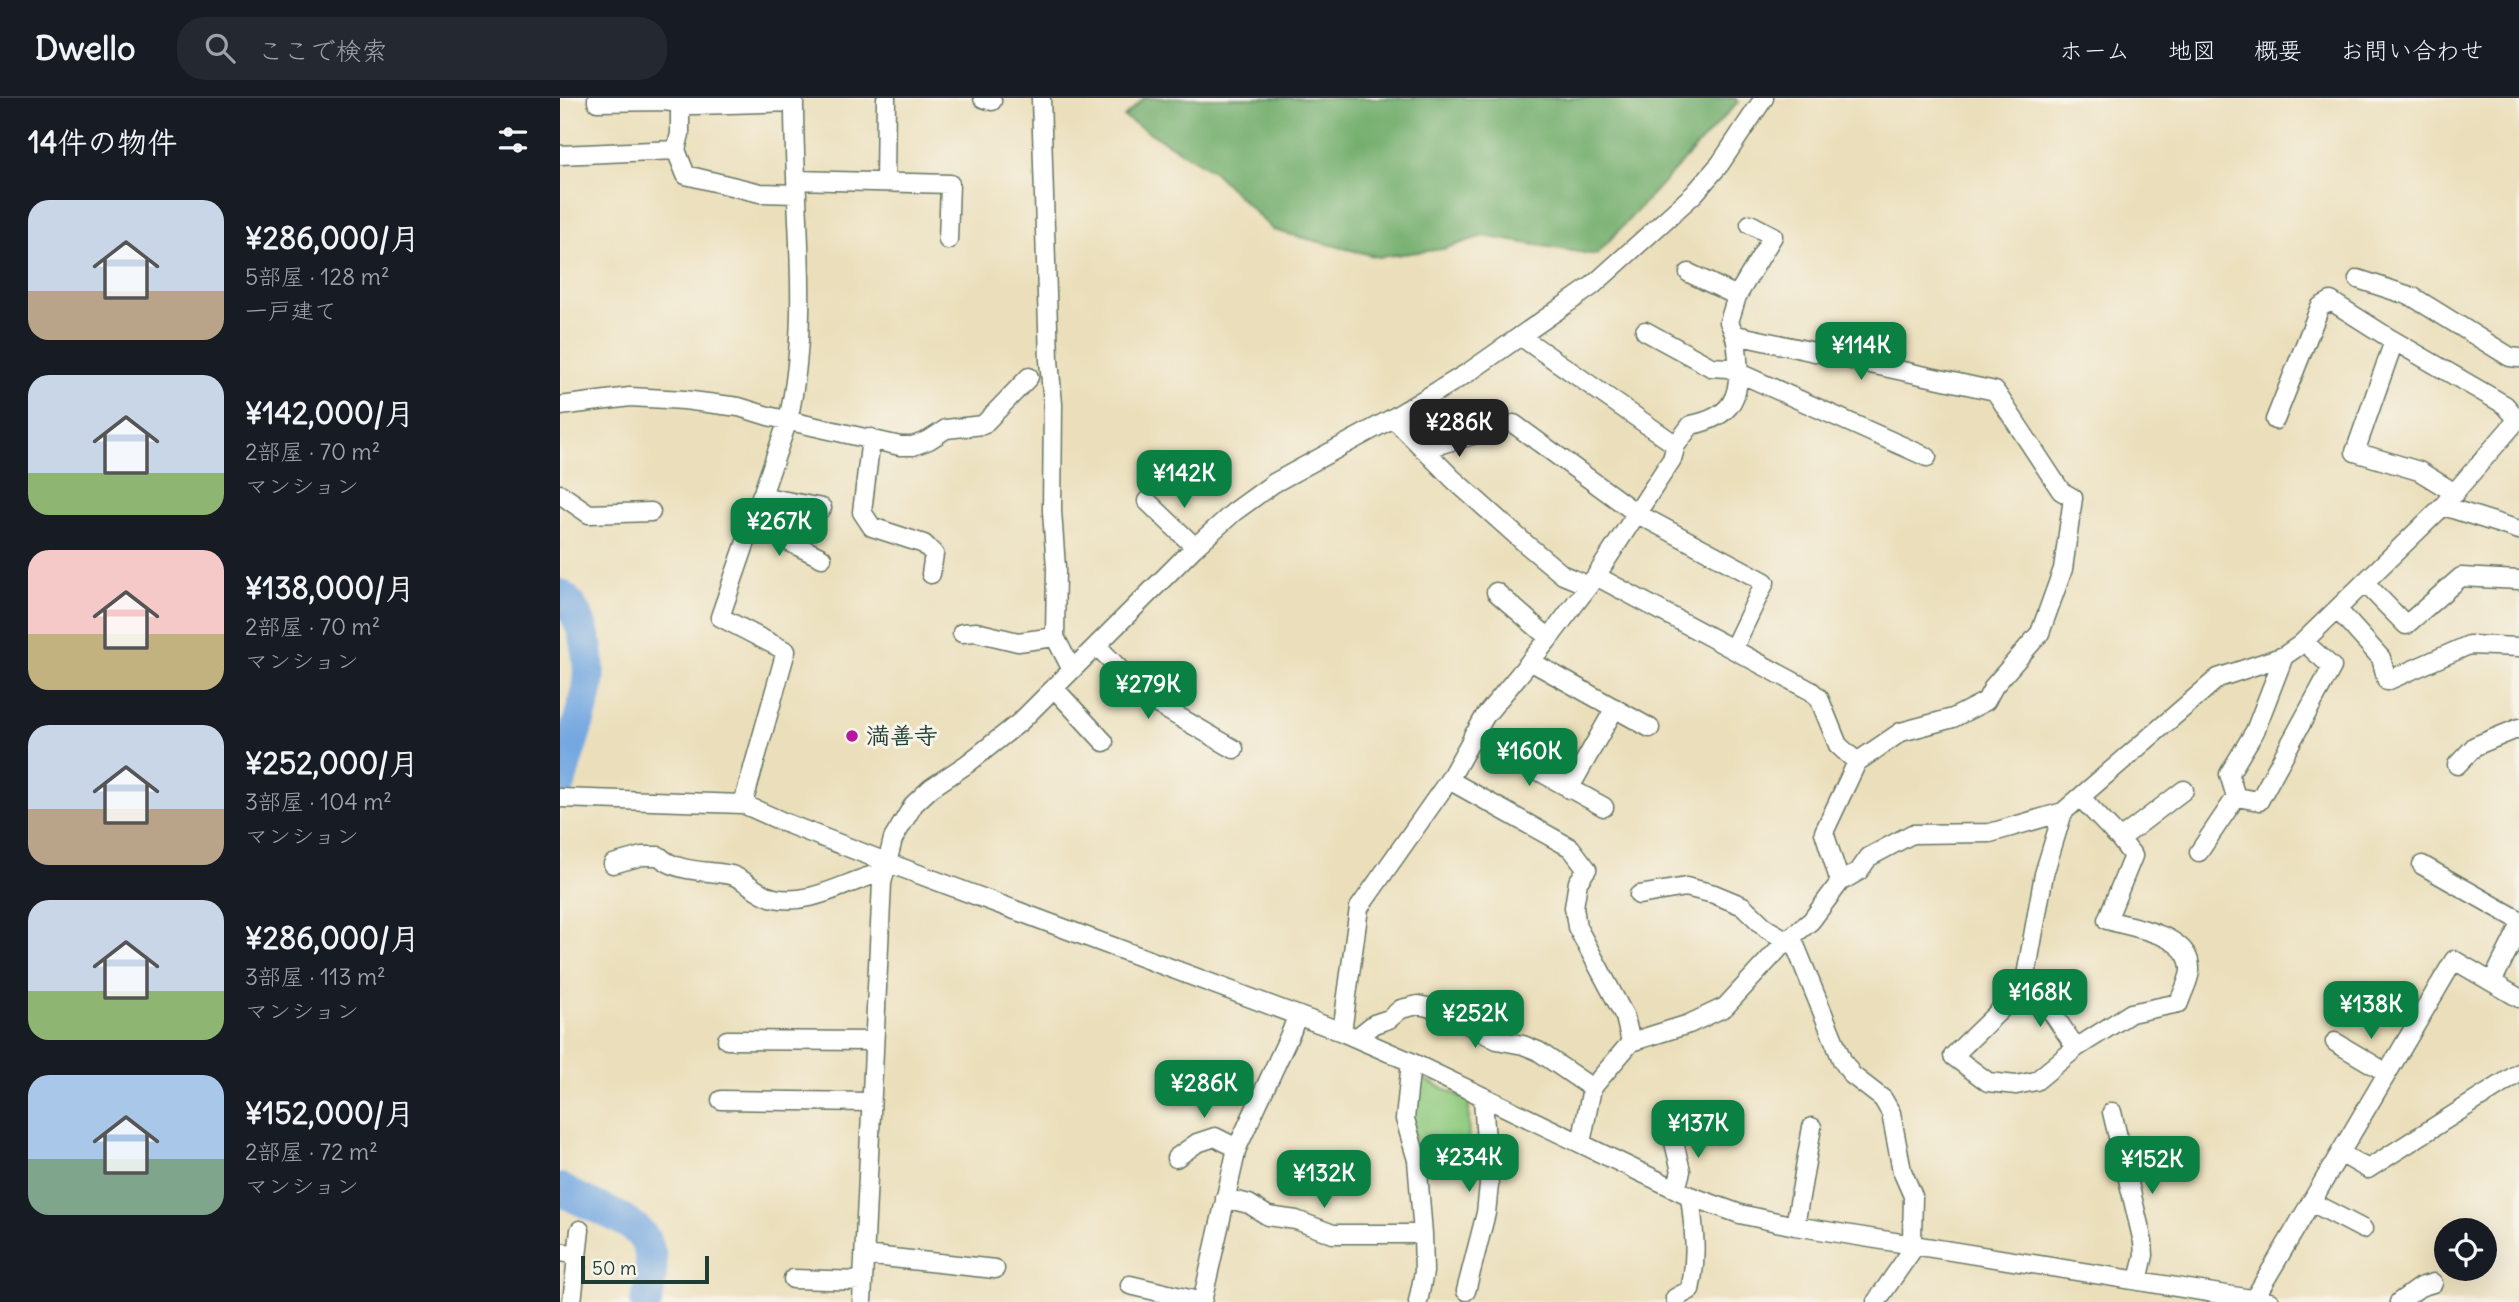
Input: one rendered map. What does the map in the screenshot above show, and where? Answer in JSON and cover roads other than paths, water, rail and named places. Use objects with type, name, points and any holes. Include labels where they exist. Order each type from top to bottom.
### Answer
[{"type":"street","points":[[597,98],[597,102],[794,100],[798,352],[795,388],[788,420],[720,617],[786,651],[743,804]]},
{"type":"street","points":[[885,182],[886,98]]},
{"type":"street","points":[[1041,98],[1049,360],[1053,404],[1055,637],[1072,670]]},
{"type":"street","points":[[862,1302],[870,1102],[885,867],[893,839],[914,804],[931,788],[967,764],[1020,722],[1195,547],[1234,512],[1274,483],[1393,418],[1469,372],[1592,286],[1694,194],[1720,164],[1764,98]]},
{"type":"street","points":[[680,101],[680,134],[676,150],[686,175],[760,193],[797,187],[885,182],[950,184],[948,240]]},
{"type":"street","points":[[560,155],[676,150]]},
{"type":"street","points":[[1349,1035],[1359,908],[1449,780],[1485,716],[1592,580],[1672,459],[1676,444],[1691,425],[1709,421],[1738,396],[1736,335],[1729,322],[1737,296],[1773,236],[1750,224]]},
{"type":"street","points":[[1689,273],[1737,296]]},
{"type":"street","points":[[2358,279],[2413,296],[2510,357],[2519,358]]},
{"type":"street","points":[[1581,1143],[1592,1087],[1631,1042],[1689,1024],[1725,1007],[1785,942],[1811,920],[1840,883],[1859,871],[1869,857],[1912,834],[1990,833],[2063,812],[2218,678],[2284,656],[2304,642],[2449,500],[2518,420],[2505,405],[2331,301],[2320,307],[2275,420]]},
{"type":"street","points":[[1645,331],[1711,367],[1728,368],[1927,457]]},
{"type":"street","points":[[1736,335],[1995,391],[2061,491],[2073,498],[2063,569],[2040,633],[1994,686],[1986,701],[1953,718],[1901,732],[1857,762],[1824,832],[1840,883]]},
{"type":"street","points":[[1520,336],[1676,444]]},
{"type":"street","points":[[2391,339],[2394,341],[2355,452],[2419,471],[2449,500],[2519,530]]},
{"type":"street","points":[[560,405],[630,397],[684,400],[739,407],[900,446],[913,446],[946,429],[983,425],[1029,377]]},
{"type":"street","points":[[1393,418],[1453,479],[1563,575],[1592,580],[1733,649],[1811,691],[1819,698],[1838,746],[1857,762]]},
{"type":"street","points":[[1514,424],[1636,513],[1765,582],[1733,649]]},
{"type":"street","points":[[1423,449],[1484,432]]},
{"type":"street","points":[[871,438],[862,512],[872,527],[924,544],[934,554],[931,574]]},
{"type":"street","points":[[560,494],[589,514],[651,512]]},
{"type":"street","points":[[761,496],[822,508]]},
{"type":"street","points":[[1147,501],[1195,547]]},
{"type":"street","points":[[753,524],[822,558]]},
{"type":"street","points":[[2365,583],[2406,625],[2460,577],[2519,580]]},
{"type":"street","points":[[1496,592],[1549,638]]},
{"type":"street","points":[[2337,609],[2381,658],[2387,681],[2469,645],[2519,647]]},
{"type":"street","points":[[962,633],[976,632],[1018,642],[1055,637]]},
{"type":"street","points":[[2236,797],[2259,801],[2332,667],[2304,642]]},
{"type":"street","points":[[1097,646],[1150,700],[1234,750]]},
{"type":"street","points":[[2236,797],[2229,774],[2255,731],[2284,656]]},
{"type":"street","points":[[1530,661],[1650,728]]},
{"type":"street","points":[[1054,688],[1104,741]]},
{"type":"street","points":[[1569,789],[1615,708]]},
{"type":"street","points":[[2457,765],[2475,746],[2519,728]]},
{"type":"street","points":[[1474,735],[1604,807]]},
{"type":"street","points":[[1449,780],[1571,848],[1587,869],[1578,882],[1574,907],[1577,927],[1625,1017],[1631,1042]]},
{"type":"street","points":[[2120,839],[2184,790]]},
{"type":"street","points":[[2199,852],[2236,797]]},
{"type":"street","points":[[560,798],[743,804],[885,867],[1349,1035],[1411,1062],[1683,1193],[1740,1214],[1915,1246],[2262,1300],[2311,1202],[2454,960],[2519,998]]},
{"type":"street","points":[[2063,812],[2044,874],[2024,987],[1953,1056],[1988,1082],[2016,1085],[2036,1081],[2076,1048],[2131,1013],[2179,1003],[2190,971],[2188,958],[2171,938],[2107,920],[2133,856],[2081,798]]},
{"type":"street","points":[[613,864],[642,856],[659,856],[668,865],[735,876],[760,894],[796,900],[825,893],[885,867]]},
{"type":"street","points":[[2422,864],[2519,920]]},
{"type":"street","points":[[1639,895],[1686,887],[1714,894],[1743,906],[1767,929],[1785,942],[1795,945],[1842,1060],[1852,1076],[1883,1099],[1891,1113],[1902,1171],[1913,1196],[1912,1238],[1915,1246]]},
{"type":"street","points":[[2492,982],[2519,928]]},
{"type":"street","points":[[2024,987],[2042,996],[2076,1048]]},
{"type":"street","points":[[1349,1035],[1389,1019],[1401,1009],[1418,1005],[1441,1010],[1497,1040],[1538,1051],[1592,1087]]},
{"type":"street","points":[[1130,1284],[1202,1302],[1237,1148],[1297,1015]]},
{"type":"street","points":[[727,1041],[874,1041]]},
{"type":"street","points":[[2335,1042],[2387,1073]]},
{"type":"street","points":[[1411,1062],[1405,1119],[1417,1160],[1423,1234],[1424,1272],[1418,1302]]},
{"type":"street","points":[[2340,1153],[2368,1169],[2519,1073]]},
{"type":"street","points":[[1466,1290],[1486,1213],[1489,1185],[1483,1098]]},
{"type":"street","points":[[721,1100],[870,1102]]},
{"type":"street","points":[[2112,1112],[2143,1242],[2144,1255],[2138,1281]]},
{"type":"street","points":[[1795,1226],[1812,1127]]},
{"type":"street","points":[[1671,1130],[1696,1245],[1690,1290],[1675,1297]]},
{"type":"street","points":[[1176,1158],[1197,1143],[1215,1136],[1237,1148]]},
{"type":"street","points":[[1225,1198],[1249,1204],[1268,1216],[1296,1220],[1333,1234],[1423,1234]]},
{"type":"street","points":[[2311,1202],[2363,1228]]},
{"type":"street","points":[[572,1302],[569,1253],[580,1230]]},
{"type":"street","points":[[1876,1302],[1915,1246]]},
{"type":"street","points":[[863,1255],[995,1269]]},
{"type":"street","points":[[793,1279],[863,1281]]},
{"type":"street","points":[[2399,1302],[2420,1287],[2433,1283]]},
{"type":"waterway","points":[[560,595],[569,604],[581,626],[588,665],[587,690],[560,784]]},
{"type":"waterway","points":[[560,1189],[618,1217],[633,1226],[643,1238],[650,1253],[651,1274],[646,1302]]},
{"type":"place","name":"満善寺","points":[[852,736]]}]
